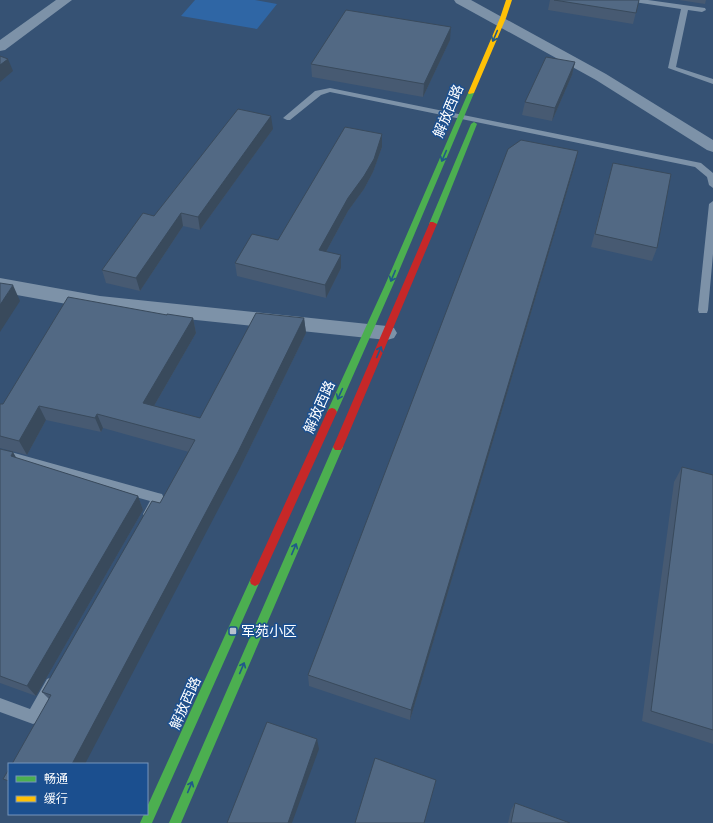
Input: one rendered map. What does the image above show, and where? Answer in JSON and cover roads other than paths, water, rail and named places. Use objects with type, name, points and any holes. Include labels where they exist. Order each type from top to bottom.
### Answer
[{"type":"street","points":[[0,47],[64,0]]},
{"type":"street","points":[[462,0],[601,77],[711,143]]},
{"type":"street","name":"解放西路","points":[[146,823],[368,331],[461,116],[510,26],[509,0]]},
{"type":"street","name":"解放西路","points":[[175,823],[387,333],[478,116]]},
{"type":"street","points":[[0,285],[100,303],[387,333]]},
{"type":"lane","points":[[634,0],[702,10]]},
{"type":"lane","points":[[684,8],[672,68],[713,82]]},
{"type":"lane","points":[[287,118],[318,94],[330,90],[461,116],[478,116],[698,166],[711,176],[713,185]]},
{"type":"lane","points":[[703,310],[713,204]]},
{"type":"lane","points":[[0,454],[158,498],[143,526]]},
{"type":"lane","points":[[0,705],[33,717],[57,676]]},
{"type":"place","name":"军苑小区","points":[[233,631]]}]
